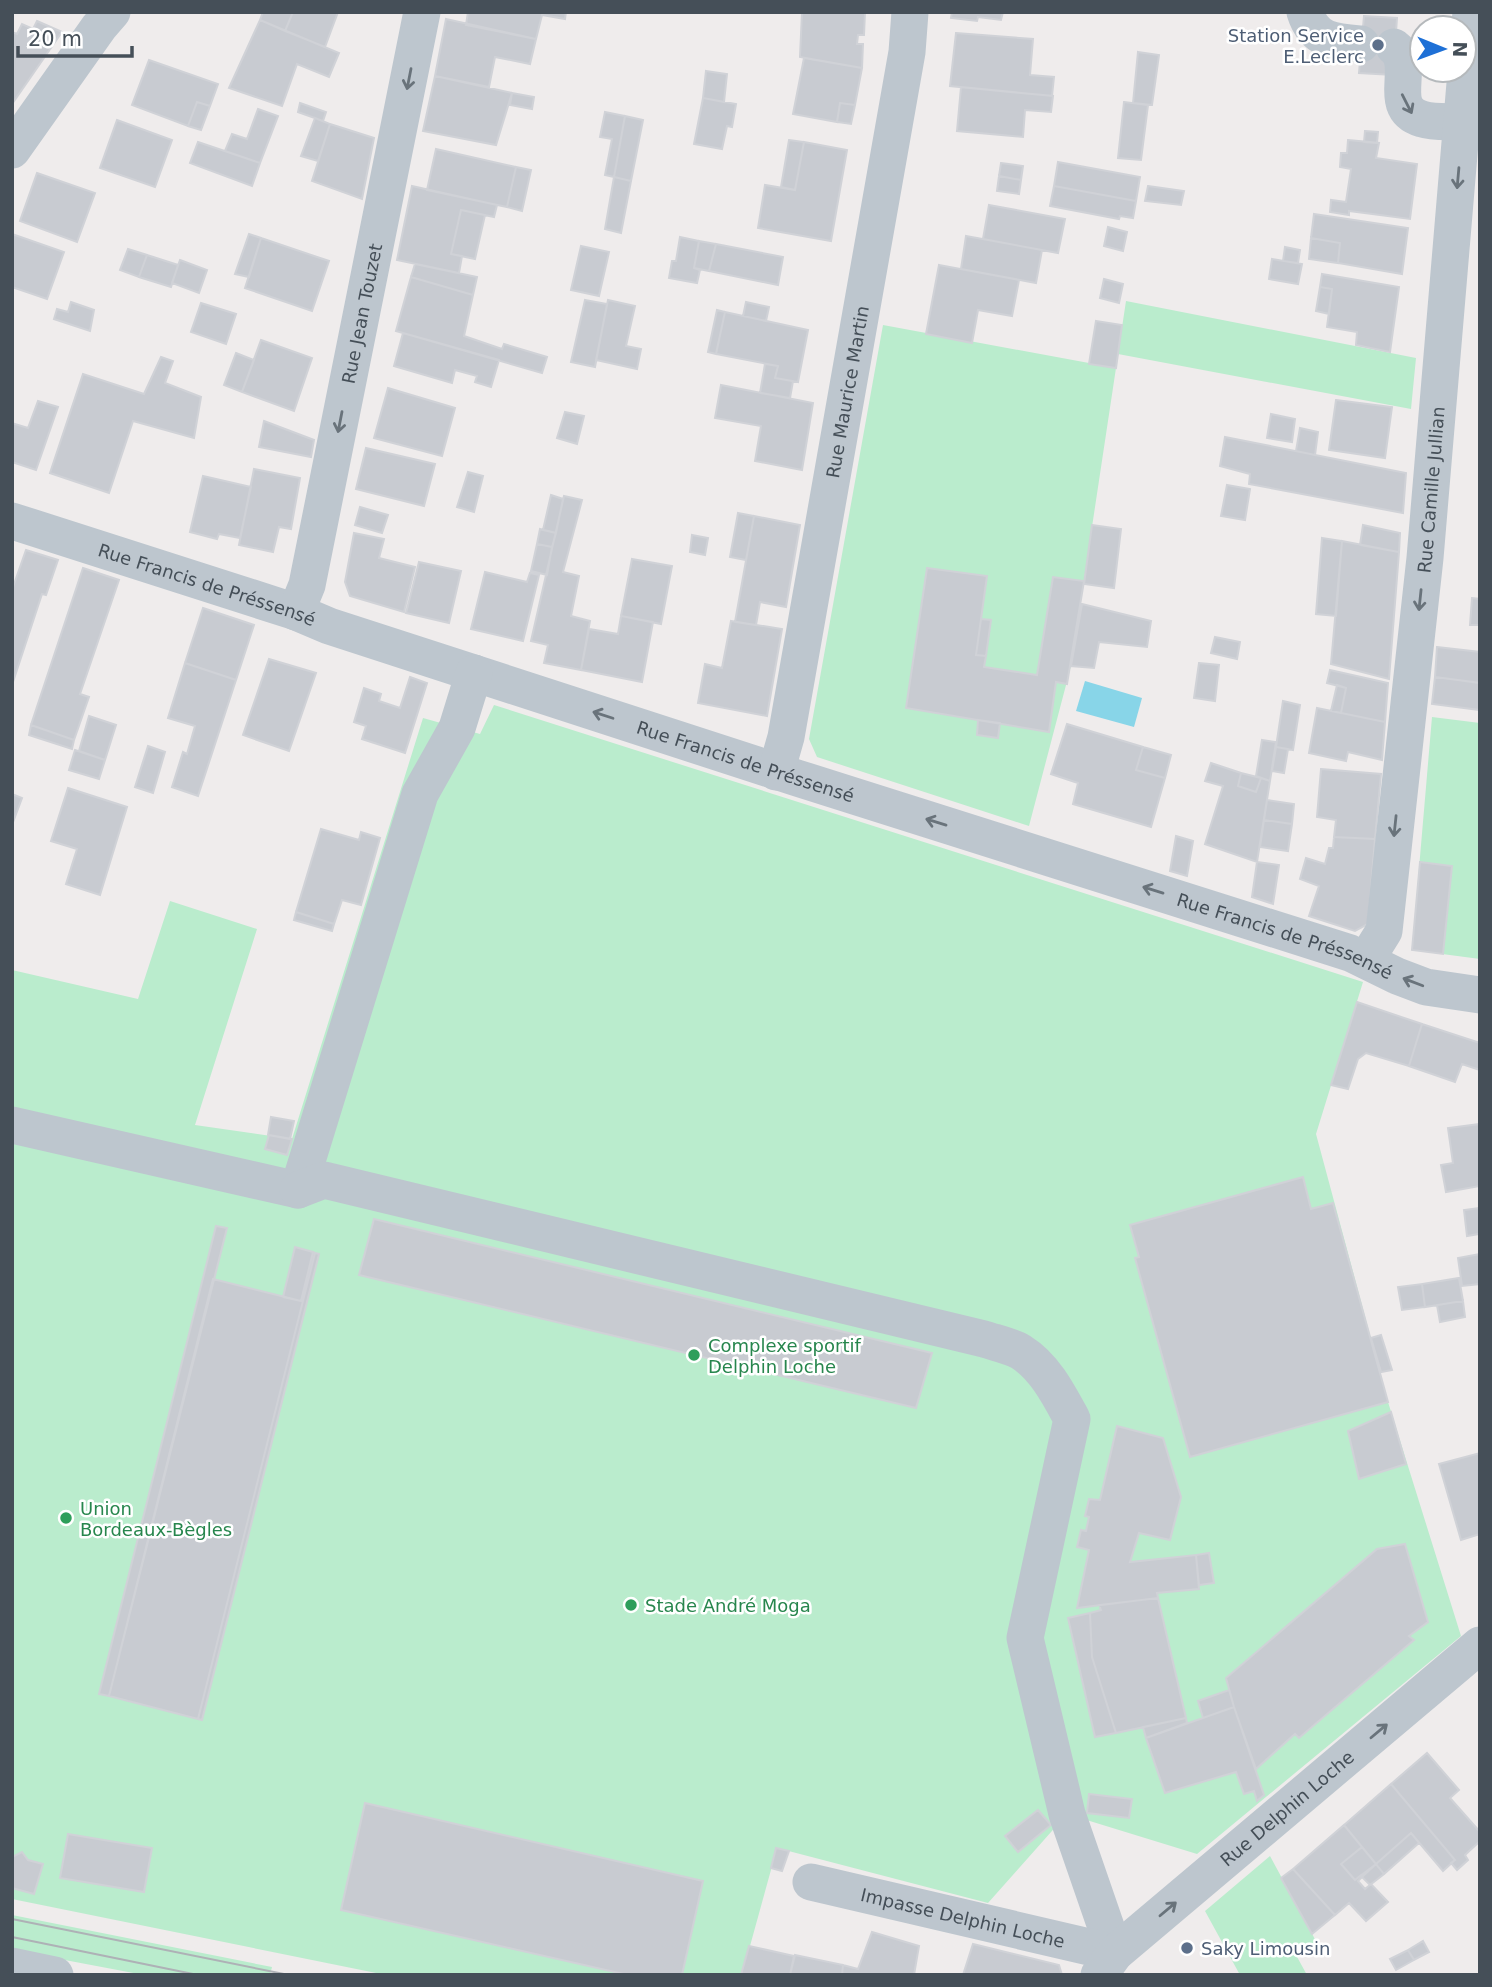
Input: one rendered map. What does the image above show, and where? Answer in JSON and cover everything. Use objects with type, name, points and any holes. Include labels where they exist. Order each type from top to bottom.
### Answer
[{"type":"street","points":[[12,150],[112,12]]},
{"type":"street","name":"Rue Jean Touzet","points":[[296,612],[307,585],[422,12]]},
{"type":"street","name":"Rue Maurice Martin","points":[[776,772],[794,696],[906,52],[910,12]]},
{"type":"street","points":[[1304,12],[1310,27],[1323,37],[1400,51],[1404,62],[1402,99],[1411,114],[1423,120],[1462,122]]},
{"type":"street","name":"Rue Camille Jullian","points":[[1366,960],[1384,931],[1425,558],[1471,12]]},
{"type":"street","name":"Rue Francis de Préssensé","points":[[12,520],[776,772],[1338,948],[1426,987],[1480,995]]},
{"type":"street","points":[[298,1190],[420,794],[457,728],[474,673]]},
{"type":"street","points":[[12,1125],[298,1190],[324,1180],[984,1339],[1019,1351],[1036,1364],[1072,1419],[1025,1638],[1067,1814],[1107,1964]]},
{"type":"street","name":"Rue Delphin Loche","points":[[1107,1964],[1480,1645]]},
{"type":"street","name":"Impasse Delphin Loche","points":[[811,1882],[1107,1964]]},
{"type":"street","points":[[12,1966],[55,1975]]},
{"type":"green space","points":[[1126,301],[1416,358],[1411,409],[1118,354]]},
{"type":"green space","points":[[883,325],[1116,368],[1071,666],[1029,826],[817,757],[809,739]]},
{"type":"green space","name":"Complexe sportif Delphin Loche","points":[[494,705],[1363,982],[1316,1134],[1388,1402],[1461,1636],[1197,1854],[1067,1814],[988,1903],[777,1848],[742,1975],[386,1975],[12,1899],[12,970],[138,999],[170,901],[257,929],[195,1125],[292,1139],[423,718],[480,734]]},
{"type":"green space","points":[[1432,717],[1480,723],[1480,959],[1412,950]]},
{"type":"green space","points":[[1270,1856],[1317,1943],[1296,1955],[1307,1975],[1240,1975],[1205,1911]]},
{"type":"green space","points":[[12,1915],[272,1967],[270,1975],[144,1975],[12,1950]]},
{"type":"water","points":[[1085,681],[1142,698],[1134,727],[1076,711]]},
{"type":"building","points":[[263,12],[293,12],[285,31],[260,20]]},
{"type":"building","points":[[293,12],[338,12],[325,47],[285,31]]},
{"type":"building","points":[[468,12],[566,12],[565,19],[542,15],[536,39],[466,25]]},
{"type":"building","points":[[802,12],[865,12],[864,35],[858,35],[857,44],[863,44],[862,68],[800,57]]},
{"type":"building","points":[[952,12],[1003,12],[1001,20],[978,17],[977,21],[951,18]]},
{"type":"building","name":"Station Service E.Leclerc","points":[[1364,16],[1397,18],[1393,75],[1359,73]]},
{"type":"building","points":[[446,19],[536,39],[530,64],[495,57],[489,87],[435,76]]},
{"type":"building","points":[[260,20],[339,53],[329,77],[297,64],[282,106],[229,88]]},
{"type":"building","points":[[37,21],[62,32],[12,104],[12,32],[17,34],[22,24],[33,29]]},
{"type":"building","points":[[956,33],[1033,39],[1030,75],[1054,77],[1052,96],[950,86]]},
{"type":"building","points":[[1138,52],[1159,55],[1152,105],[1133,103]]},
{"type":"building","points":[[804,58],[862,68],[855,105],[840,103],[837,122],[793,114]]},
{"type":"building","points":[[149,60],[218,84],[210,106],[197,102],[188,126],[132,105]]},
{"type":"building","points":[[706,71],[727,74],[724,102],[703,98]]},
{"type":"building","points":[[435,76],[512,93],[496,145],[423,131]]},
{"type":"building","points":[[961,87],[1053,96],[1051,112],[1025,110],[1023,137],[957,131]]},
{"type":"building","points":[[512,93],[534,97],[532,109],[510,105]]},
{"type":"building","points":[[703,98],[736,104],[732,127],[727,126],[722,149],[694,144]]},
{"type":"building","points":[[197,102],[210,106],[201,130],[188,126]]},
{"type":"building","points":[[1124,102],[1148,105],[1141,160],[1118,158]]},
{"type":"building","points":[[300,103],[326,112],[323,121],[298,112]]},
{"type":"building","points":[[840,103],[855,105],[851,124],[837,122]]},
{"type":"building","points":[[258,109],[278,116],[260,163],[225,151],[232,134],[247,139]]},
{"type":"building","points":[[605,112],[625,116],[614,177],[605,175],[612,139],[600,137]]},
{"type":"building","points":[[625,116],[643,120],[631,181],[614,177]]},
{"type":"building","points":[[315,118],[330,124],[318,161],[301,156]]},
{"type":"building","points":[[117,120],[172,140],[155,187],[100,168]]},
{"type":"building","points":[[330,124],[374,138],[362,199],[312,181]]},
{"type":"building","points":[[1365,131],[1378,132],[1377,143],[1364,142]]},
{"type":"building","points":[[789,140],[804,142],[795,190],[781,187]]},
{"type":"building","points":[[1348,140],[1379,143],[1376,158],[1417,164],[1410,219],[1349,211],[1349,215],[1330,212],[1331,200],[1346,202],[1351,169],[1340,167],[1341,153],[1347,153]]},
{"type":"building","points":[[198,142],[260,163],[252,186],[190,163]]},
{"type":"building","points":[[804,142],[847,150],[831,241],[758,228],[765,185],[795,190]]},
{"type":"building","points":[[436,149],[516,167],[507,207],[427,190]]},
{"type":"building","points":[[1058,162],[1140,177],[1136,201],[1054,186]]},
{"type":"building","points":[[1001,163],[1023,166],[1021,180],[999,176]]},
{"type":"building","points":[[516,167],[531,170],[522,211],[507,207]]},
{"type":"building","points":[[37,173],[95,193],[77,242],[20,221]]},
{"type":"building","points":[[999,176],[1021,180],[1019,194],[997,191]]},
{"type":"building","points":[[614,177],[631,181],[621,233],[605,229]]},
{"type":"building","points":[[412,186],[497,205],[494,217],[461,210],[451,254],[462,256],[459,273],[397,260]]},
{"type":"building","points":[[1054,186],[1136,201],[1133,218],[1120,216],[1119,219],[1050,206]]},
{"type":"building","points":[[1148,186],[1184,191],[1181,205],[1145,201]]},
{"type":"building","points":[[989,205],[1065,219],[1058,253],[983,239]]},
{"type":"building","points":[[461,210],[485,215],[475,259],[451,254]]},
{"type":"building","points":[[1314,214],[1408,228],[1402,274],[1338,263],[1340,243],[1311,238]]},
{"type":"building","points":[[1108,227],[1127,232],[1123,251],[1104,246]]},
{"type":"building","points":[[12,234],[64,252],[47,299],[12,287]]},
{"type":"building","points":[[249,234],[261,238],[249,277],[235,274]]},
{"type":"building","points":[[966,236],[1042,250],[1036,283],[961,269]]},
{"type":"building","points":[[680,237],[699,241],[694,268],[700,270],[697,283],[669,278],[672,261],[676,261]]},
{"type":"building","points":[[261,238],[329,261],[312,311],[245,288]]},
{"type":"building","points":[[1311,238],[1340,243],[1338,263],[1309,259]]},
{"type":"building","points":[[699,241],[716,244],[709,271],[694,268]]},
{"type":"building","points":[[716,244],[783,257],[778,285],[709,271]]},
{"type":"building","points":[[581,246],[609,252],[599,296],[571,290]]},
{"type":"building","points":[[1285,247],[1300,250],[1298,263],[1283,261]]},
{"type":"building","points":[[128,249],[147,255],[139,277],[120,270]]},
{"type":"building","points":[[147,255],[178,265],[171,287],[139,277]]},
{"type":"building","points":[[1272,259],[1302,264],[1298,284],[1269,279]]},
{"type":"building","points":[[180,260],[207,270],[199,293],[172,283]]},
{"type":"building","points":[[415,264],[477,277],[473,295],[411,277]]},
{"type":"building","points":[[939,265],[1019,280],[1012,316],[978,310],[972,343],[926,334]]},
{"type":"building","points":[[1322,274],[1399,287],[1390,352],[1356,345],[1357,332],[1327,327],[1332,289],[1320,287]]},
{"type":"building","points":[[411,277],[473,295],[464,336],[502,349],[504,344],[547,357],[542,373],[396,331]]},
{"type":"building","points":[[1104,279],[1123,284],[1119,303],[1100,298]]},
{"type":"building","points":[[1320,287],[1332,289],[1329,314],[1316,311]]},
{"type":"building","points":[[585,300],[607,304],[595,367],[571,362]]},
{"type":"building","points":[[608,300],[635,306],[626,346],[641,349],[637,369],[596,360]]},
{"type":"building","points":[[71,302],[94,310],[90,331],[54,319],[57,309],[68,312]]},
{"type":"building","points":[[746,302],[769,307],[766,321],[743,316]]},
{"type":"building","points":[[201,303],[236,314],[226,344],[191,332]]},
{"type":"building","points":[[717,310],[725,312],[716,354],[708,352]]},
{"type":"building","points":[[725,312],[808,330],[798,382],[775,378],[778,366],[716,354]]},
{"type":"building","points":[[1096,321],[1122,325],[1116,368],[1089,364]]},
{"type":"building","points":[[403,333],[499,360],[491,387],[475,382],[477,376],[455,370],[452,383],[394,366]]},
{"type":"building","points":[[261,340],[312,358],[294,411],[242,392]]},
{"type":"building","points":[[236,353],[254,360],[242,392],[224,385]]},
{"type":"building","points":[[161,357],[173,361],[165,383],[201,397],[194,438],[133,421],[109,493],[50,473],[83,374],[144,394]]},
{"type":"building","points":[[765,364],[778,366],[775,378],[793,381],[790,398],[760,393]]},
{"type":"building","points":[[721,385],[813,403],[802,470],[755,461],[761,426],[715,418]]},
{"type":"building","points":[[388,388],[455,408],[442,456],[374,438]]},
{"type":"building","points":[[1336,400],[1392,407],[1385,458],[1329,450]]},
{"type":"building","points":[[38,401],[58,407],[36,470],[12,462],[12,423],[28,428]]},
{"type":"building","points":[[565,412],[584,416],[577,444],[557,438]]},
{"type":"building","points":[[1271,414],[1295,419],[1292,442],[1267,438]]},
{"type":"building","points":[[264,421],[314,440],[311,457],[259,447]]},
{"type":"building","points":[[1300,428],[1318,432],[1315,455],[1296,451]]},
{"type":"building","points":[[1225,437],[1406,473],[1403,513],[1249,484],[1250,474],[1220,466]]},
{"type":"building","points":[[366,448],[435,464],[424,506],[356,489]]},
{"type":"building","points":[[254,469],[300,478],[291,529],[279,527],[273,552],[239,545]]},
{"type":"building","points":[[468,472],[483,476],[474,512],[457,507]]},
{"type":"building","points":[[203,476],[251,487],[240,538],[219,534],[217,539],[190,532]]},
{"type":"building","points":[[1227,485],[1250,489],[1245,520],[1221,516]]},
{"type":"building","points":[[551,495],[563,499],[556,533],[543,530]]},
{"type":"building","points":[[564,496],[582,500],[563,572],[579,576],[571,616],[590,621],[581,670],[544,663],[548,645],[531,641]]},
{"type":"building","points":[[360,507],[388,515],[382,533],[355,525]]},
{"type":"building","points":[[738,513],[754,516],[746,560],[730,557]]},
{"type":"building","points":[[754,516],[800,525],[786,607],[760,602],[756,625],[735,622]]},
{"type":"building","points":[[1092,525],[1121,529],[1114,588],[1084,584]]},
{"type":"building","points":[[1363,525],[1400,533],[1399,552],[1360,545]]},
{"type":"building","points":[[540,529],[556,533],[552,547],[537,544]]},
{"type":"building","points":[[354,533],[384,539],[379,558],[415,567],[404,612],[350,596],[345,582]]},
{"type":"building","points":[[692,535],[708,538],[705,555],[690,552]]},
{"type":"building","points":[[1322,538],[1342,541],[1336,616],[1316,614]]},
{"type":"building","points":[[1342,541],[1399,552],[1389,679],[1331,664]]},
{"type":"building","points":[[537,544],[552,547],[547,575],[531,571]]},
{"type":"building","points":[[26,550],[58,560],[46,595],[42,594],[12,685],[12,590]]},
{"type":"building","points":[[632,559],[672,566],[661,624],[621,616]]},
{"type":"building","points":[[419,562],[461,571],[449,623],[406,613]]},
{"type":"building","points":[[83,568],[119,580],[80,694],[89,697],[74,740],[31,725]]},
{"type":"building","points":[[927,568],[987,576],[976,655],[986,656],[984,667],[1037,675],[1053,577],[1084,581],[1067,684],[1056,682],[1049,732],[906,708]]},
{"type":"building","points":[[485,572],[527,582],[530,573],[539,575],[523,641],[471,629]]},
{"type":"building","points":[[1472,598],[1480,599],[1480,625],[1470,625]]},
{"type":"building","points":[[1082,604],[1151,621],[1147,647],[1099,642],[1094,668],[1071,666]]},
{"type":"building","points":[[203,608],[254,625],[236,680],[185,663]]},
{"type":"building","points":[[621,616],[653,622],[642,682],[581,670],[589,629],[618,634]]},
{"type":"building","points":[[981,619],[991,620],[986,656],[976,655]]},
{"type":"building","points":[[731,621],[782,629],[767,716],[698,703],[705,664],[722,668]]},
{"type":"building","points":[[1215,637],[1240,642],[1237,659],[1211,653]]},
{"type":"building","points":[[1437,647],[1480,652],[1480,683],[1435,677]]},
{"type":"building","points":[[269,659],[316,673],[289,751],[243,735]]},
{"type":"building","points":[[185,663],[236,680],[198,796],[172,787],[183,752],[187,754],[195,726],[168,718]]},
{"type":"building","points":[[1199,663],[1219,665],[1215,701],[1194,698]]},
{"type":"building","points":[[1330,670],[1388,683],[1385,722],[1341,713],[1346,688],[1327,683]]},
{"type":"building","points":[[410,677],[427,683],[405,753],[362,739],[366,726],[354,722],[364,688],[381,694],[379,701],[400,708]]},
{"type":"building","points":[[1435,677],[1480,683],[1480,710],[1432,704]]},
{"type":"building","points":[[1337,685],[1346,688],[1341,713],[1331,711]]},
{"type":"building","points":[[1283,701],[1300,705],[1293,750],[1276,747]]},
{"type":"building","points":[[1317,708],[1385,722],[1382,760],[1348,752],[1346,761],[1309,753]]},
{"type":"building","points":[[89,716],[116,725],[105,760],[79,751]]},
{"type":"building","points":[[978,720],[1000,723],[998,738],[977,735]]},
{"type":"building","points":[[1067,724],[1143,747],[1136,770],[1165,778],[1151,827],[1073,804],[1078,783],[1051,774]]},
{"type":"building","points":[[31,725],[74,740],[72,749],[29,735]]},
{"type":"building","points":[[1262,740],[1276,742],[1270,781],[1256,776]]},
{"type":"building","points":[[148,746],[165,752],[153,793],[135,787]]},
{"type":"building","points":[[1143,747],[1171,755],[1165,778],[1136,770]]},
{"type":"building","points":[[1276,747],[1288,749],[1284,773],[1272,771]]},
{"type":"building","points":[[75,750],[105,760],[99,779],[69,770]]},
{"type":"building","points":[[1211,763],[1241,773],[1238,786],[1256,792],[1261,778],[1270,781],[1257,862],[1205,844],[1223,786],[1205,781]]},
{"type":"building","points":[[1321,769],[1381,774],[1375,839],[1334,837],[1336,820],[1317,817]]},
{"type":"building","points":[[1241,773],[1261,778],[1256,792],[1238,786]]},
{"type":"building","points":[[68,788],[127,807],[100,895],[66,884],[77,849],[51,841]]},
{"type":"building","points":[[12,794],[22,798],[12,825]]},
{"type":"building","points":[[1267,800],[1294,804],[1292,824],[1264,820]]},
{"type":"building","points":[[1264,820],[1292,824],[1288,851],[1260,847]]},
{"type":"building","points":[[321,829],[359,840],[361,832],[380,838],[361,905],[342,900],[334,924],[296,912]]},
{"type":"building","points":[[1176,836],[1193,841],[1187,876],[1170,871]]},
{"type":"building","points":[[1334,837],[1375,839],[1368,924],[1355,931],[1309,916],[1319,886],[1300,879],[1306,858],[1325,864],[1329,848],[1333,848]]},
{"type":"building","points":[[1257,862],[1279,865],[1273,904],[1252,897]]},
{"type":"building","points":[[1420,862],[1452,866],[1443,954],[1412,950]]},
{"type":"building","points":[[296,912],[334,924],[332,931],[294,920]]},
{"type":"building","points":[[1357,1002],[1422,1024],[1409,1066],[1366,1053],[1358,1059],[1348,1089],[1331,1085]]},
{"type":"building","points":[[1422,1024],[1480,1043],[1480,1070],[1462,1064],[1455,1082],[1409,1066]]},
{"type":"building","points":[[271,1117],[294,1121],[290,1139],[268,1135]]},
{"type":"building","points":[[1480,1124],[1480,1186],[1446,1192],[1441,1165],[1453,1163],[1448,1128]]},
{"type":"building","points":[[269,1135],[292,1139],[287,1155],[265,1149]]},
{"type":"building","points":[[1303,1177],[1311,1209],[1333,1203],[1388,1402],[1190,1457],[1135,1258],[1139,1257],[1130,1225]]},
{"type":"building","points":[[1480,1208],[1480,1239],[1479,1234],[1467,1236],[1464,1210]]},
{"type":"building","points":[[374,1219],[932,1353],[916,1408],[359,1275]]},
{"type":"building","points":[[216,1226],[227,1228],[109,1696],[99,1694]]},
{"type":"building","points":[[295,1247],[313,1252],[301,1301],[283,1297]]},
{"type":"building","points":[[313,1252],[315,1253],[198,1719],[109,1696],[213,1279],[301,1301]]},
{"type":"building","points":[[315,1253],[319,1254],[202,1720],[198,1719]]},
{"type":"building","points":[[1480,1254],[1480,1284],[1462,1286],[1458,1258]]},
{"type":"building","points":[[1459,1278],[1463,1301],[1425,1307],[1422,1284]]},
{"type":"building","points":[[1422,1284],[1425,1307],[1402,1310],[1398,1287]]},
{"type":"building","points":[[1463,1301],[1465,1317],[1440,1322],[1437,1305]]},
{"type":"building","points":[[1381,1335],[1392,1370],[1381,1372],[1371,1338]]},
{"type":"building","points":[[1391,1412],[1406,1464],[1359,1479],[1348,1431]]},
{"type":"building","points":[[1117,1426],[1163,1438],[1181,1497],[1170,1540],[1139,1533],[1130,1562],[1196,1555],[1199,1589],[1157,1593],[1158,1598],[1077,1608],[1089,1550],[1077,1547],[1081,1530],[1086,1531],[1089,1517],[1085,1516],[1089,1499],[1100,1500]]},
{"type":"building","points":[[1480,1453],[1480,1534],[1461,1540],[1439,1464]]},
{"type":"building","points":[[1405,1544],[1428,1622],[1409,1636],[1414,1640],[1299,1738],[1295,1734],[1256,1769],[1226,1678],[1377,1549]]},
{"type":"building","points":[[1209,1553],[1214,1583],[1199,1585],[1196,1555]]},
{"type":"building","points":[[1158,1598],[1186,1718],[1116,1733],[1092,1657],[1090,1613],[1101,1610],[1099,1605]]},
{"type":"building","points":[[1090,1613],[1092,1657],[1116,1733],[1095,1737],[1068,1618]]},
{"type":"building","points":[[1229,1690],[1234,1707],[1203,1718],[1198,1701]]},
{"type":"building","points":[[1234,1707],[1264,1795],[1257,1801],[1254,1791],[1244,1794],[1236,1772],[1165,1793],[1146,1738]]},
{"type":"building","points":[[1186,1718],[1187,1723],[1146,1738],[1143,1727]]},
{"type":"building","points":[[1427,1753],[1459,1790],[1450,1798],[1480,1832],[1480,1841],[1465,1855],[1468,1860],[1457,1870],[1451,1863],[1455,1860],[1391,1784]]},
{"type":"building","points":[[1391,1784],[1455,1860],[1443,1871],[1411,1833],[1376,1864],[1344,1825]]},
{"type":"building","points":[[1089,1794],[1132,1799],[1129,1818],[1087,1813]]},
{"type":"building","points":[[365,1803],[703,1881],[682,1975],[628,1975],[341,1910]]},
{"type":"building","points":[[1038,1810],[1051,1825],[1018,1852],[1005,1836]]},
{"type":"building","points":[[1344,1825],[1362,1847],[1341,1864],[1355,1880],[1361,1875],[1358,1881],[1365,1889],[1371,1884],[1388,1902],[1366,1921],[1349,1903],[1335,1915],[1293,1869]]},
{"type":"building","points":[[1411,1833],[1419,1843],[1384,1874],[1376,1864]]},
{"type":"building","points":[[68,1834],[152,1848],[144,1892],[60,1878]]},
{"type":"building","points":[[1362,1847],[1376,1864],[1355,1880],[1341,1864]]},
{"type":"building","points":[[776,1848],[789,1851],[782,1871],[771,1868]]},
{"type":"building","points":[[22,1852],[28,1860],[43,1864],[34,1894],[12,1888],[12,1857]]},
{"type":"building","points":[[1376,1864],[1384,1874],[1370,1885],[1362,1877]]},
{"type":"building","points":[[1293,1869],[1335,1915],[1312,1934],[1281,1878]]},
{"type":"building","points":[[872,1932],[919,1946],[914,1975],[842,1975],[843,1965],[858,1969]]},
{"type":"building","points":[[1423,1941],[1429,1952],[1414,1960],[1408,1950]]},
{"type":"building","points":[[973,1944],[1059,1965],[1062,1975],[963,1975]]},
{"type":"building","points":[[749,1946],[794,1956],[790,1975],[741,1975]]},
{"type":"building","points":[[1408,1950],[1414,1960],[1396,1970],[1390,1959]]},
{"type":"building","points":[[795,1955],[843,1965],[842,1975],[790,1975]]},
{"type":"tram line","points":[[12,1919],[289,1975]]},
{"type":"tram line","points":[[12,1937],[198,1975]]},
{"type":"place","name":"Station Service E.Leclerc","points":[[1378,45]]},
{"type":"place","name":"Complexe sportif Delphin Loche","points":[[694,1355]]},
{"type":"place","name":"Union Bordeaux-Bègles","points":[[66,1518]]},
{"type":"place","name":"Stade André Moga","points":[[631,1605]]},
{"type":"place","name":"Saky Limousin","points":[[1187,1948]]}]
